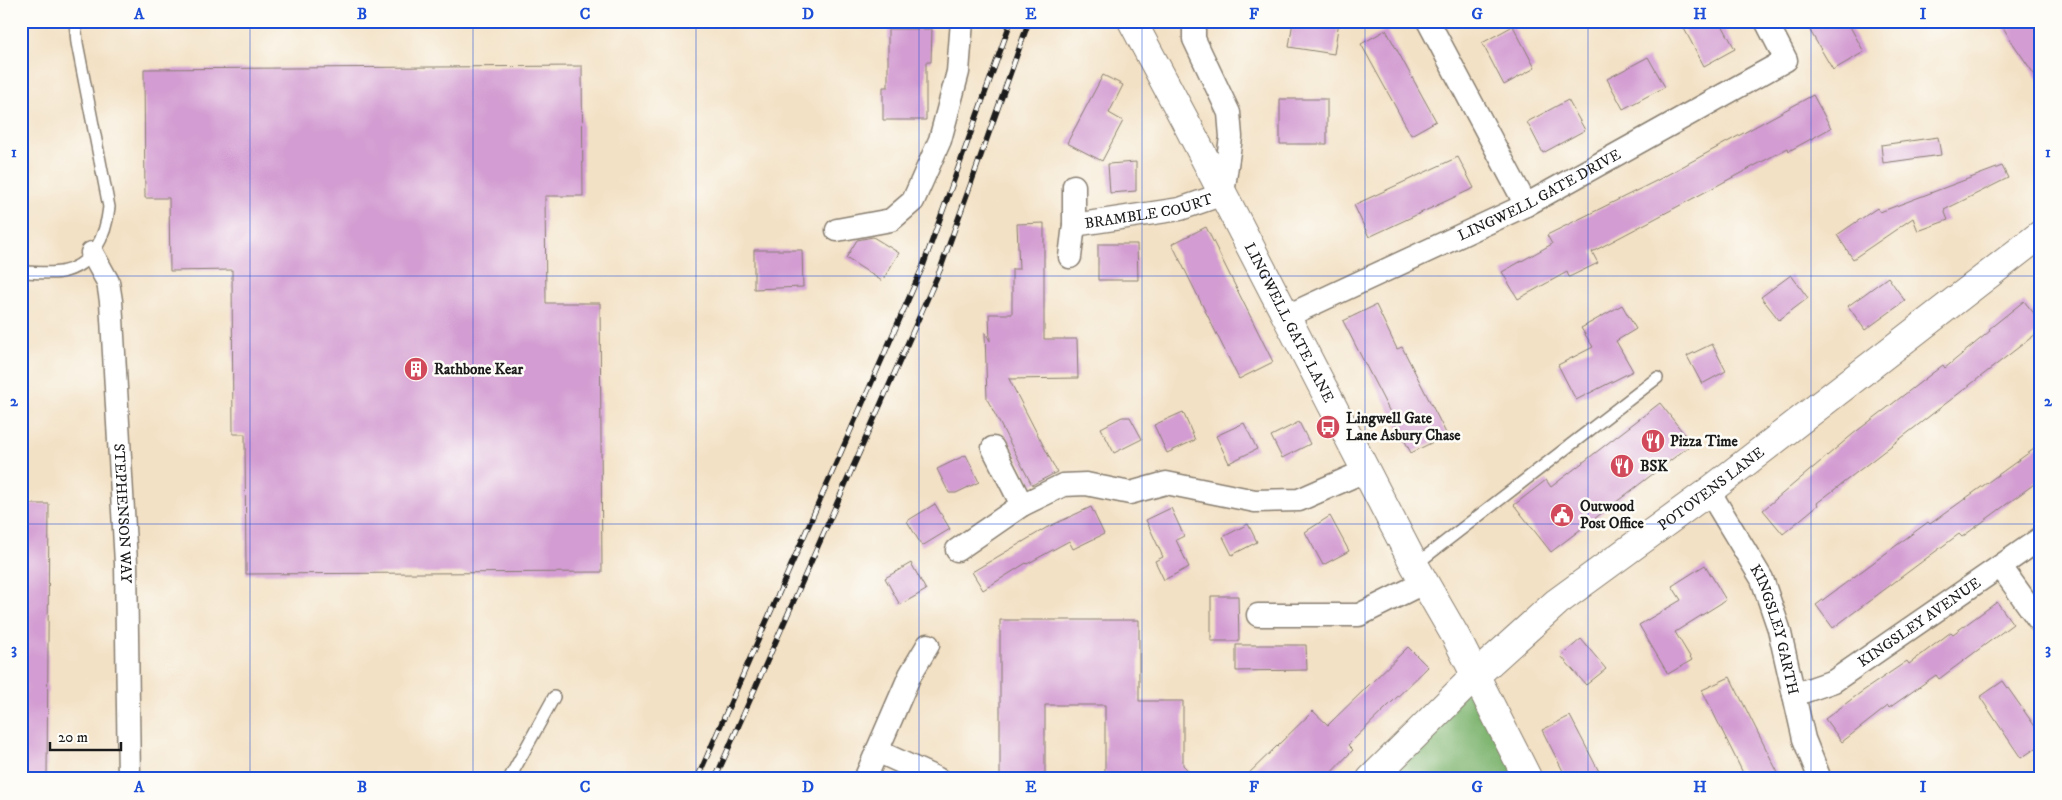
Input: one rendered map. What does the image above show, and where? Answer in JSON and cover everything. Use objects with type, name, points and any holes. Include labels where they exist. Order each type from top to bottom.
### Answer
[{"type":"street","points":[[837,230],[891,220],[913,201],[940,140],[958,72],[962,21]]},
{"type":"street","name":"LINGWELL GATE LANE","points":[[1132,21],[1365,471],[1476,676],[1528,779]]},
{"type":"street","points":[[1194,21],[1194,39],[1229,113],[1231,137],[1223,194]]},
{"type":"street","points":[[1428,21],[1526,205]]},
{"type":"street","name":"LINGWELL GATE DRIVE","points":[[1285,316],[1526,205],[1786,60],[1766,21]]},
{"type":"street","name":"BRAMBLE COURT","points":[[1070,258],[1074,225],[1074,186]]},
{"type":"street","name":"BRAMBLE COURT","points":[[1074,225],[1180,209],[1223,194]]},
{"type":"street","name":"POTOVENS LANE","points":[[1371,779],[1476,676],[1557,602],[1709,491],[2041,234]]},
{"type":"street","name":"STEPHENSON WAY","points":[[92,253],[108,282],[111,301],[126,563],[129,779]]},
{"type":"street","points":[[993,448],[1022,504]]},
{"type":"street","points":[[957,550],[1022,504],[1064,485],[1086,484],[1130,493],[1166,483],[1256,501],[1299,500],[1365,471]]},
{"type":"street","name":"KINGSLEY GARTH","points":[[1709,491],[1762,579],[1779,630],[1804,739],[1820,779]]},
{"type":"street","name":"KINGSLEY AVENUE","points":[[1794,695],[1834,681],[2041,538]]},
{"type":"street","points":[[2001,567],[2041,623]]},
{"type":"street","points":[[1258,615],[1359,615],[1420,574]]},
{"type":"street","points":[[865,779],[910,675],[928,645]]},
{"type":"street","points":[[877,751],[938,779]]},
{"type":"lane","points":[[21,272],[61,272],[81,264],[98,247],[107,226],[109,207],[97,154],[89,99],[77,43],[75,21]]},
{"type":"lane","points":[[1420,574],[1657,378]]},
{"type":"lane","points":[[509,779],[554,696]]},
{"type":"green space","points":[[1475,676],[1528,779],[1369,779]]},
{"type":"building","points":[[1293,21],[1339,21],[1334,54],[1289,47]]},
{"type":"building","points":[[1680,21],[1720,21],[1735,49],[1704,66]]},
{"type":"building","points":[[1822,21],[1847,21],[1864,52],[1833,70],[1809,29]]},
{"type":"building","points":[[1999,21],[2041,21],[2041,84],[2014,45]]},
{"type":"building","points":[[1513,26],[1535,68],[1504,85],[1482,43]]},
{"type":"building","points":[[888,29],[932,29],[931,62],[926,62],[926,120],[883,120],[883,87],[888,87]]},
{"type":"building","points":[[1386,30],[1436,121],[1411,135],[1361,44]]},
{"type":"building","points":[[1648,57],[1665,87],[1623,109],[1607,79]]},
{"type":"building","name":"Rathbone Kear","points":[[582,66],[583,196],[545,196],[546,303],[600,303],[602,572],[246,574],[245,434],[233,434],[232,270],[170,271],[169,198],[145,198],[144,69]]},
{"type":"building","points":[[1103,75],[1123,85],[1109,113],[1123,121],[1102,161],[1067,143]]},
{"type":"building","points":[[1813,95],[1831,128],[1789,151],[1788,148],[1592,252],[1598,263],[1569,277],[1567,272],[1518,299],[1502,272],[1552,244],[1547,235],[1656,181]]},
{"type":"building","points":[[1280,99],[1327,99],[1327,144],[1280,144]]},
{"type":"building","points":[[1568,100],[1585,130],[1543,153],[1527,122]]},
{"type":"building","points":[[1938,137],[1941,155],[1883,163],[1881,145]]},
{"type":"building","points":[[1458,157],[1474,188],[1369,237],[1354,205]]},
{"type":"building","points":[[1136,162],[1136,191],[1110,193],[1108,164]]},
{"type":"building","points":[[2002,166],[2008,178],[1944,210],[1948,220],[1918,231],[1913,218],[1853,259],[1837,235],[1877,208],[1880,212]]},
{"type":"building","points":[[1044,223],[1044,339],[1077,339],[1078,378],[1009,379],[1057,472],[1032,485],[987,399],[985,332],[990,341],[989,314],[1012,314],[1012,269],[1019,269],[1017,224]]},
{"type":"building","points":[[1206,227],[1273,362],[1239,379],[1172,244]]},
{"type":"building","points":[[873,237],[899,253],[882,281],[846,258],[857,240]]},
{"type":"building","points":[[1098,244],[1137,244],[1138,280],[1098,280]]},
{"type":"building","points":[[754,250],[802,250],[803,287],[754,289]]},
{"type":"building","points":[[1791,275],[1808,298],[1779,320],[1761,297]]},
{"type":"building","points":[[1888,277],[1905,301],[1865,330],[1848,306]]},
{"type":"building","points":[[2024,301],[2041,322],[2041,330],[1817,503],[1818,505],[1783,534],[1763,510],[1853,434],[1943,365],[1945,368]]},
{"type":"building","points":[[1376,305],[1397,349],[1402,347],[1447,435],[1411,453],[1343,321]]},
{"type":"building","points":[[1622,305],[1636,329],[1616,341],[1633,371],[1576,400],[1558,365],[1593,347],[1581,328]]},
{"type":"building","points":[[1712,344],[1726,371],[1702,384],[1687,356]]},
{"type":"building","points":[[1660,403],[1692,444],[1551,552],[1514,505],[1546,480],[1551,487]]},
{"type":"building","points":[[1183,412],[1195,440],[1167,453],[1154,425]]},
{"type":"building","points":[[1122,417],[1130,417],[1142,439],[1114,453],[1101,428]]},
{"type":"building","points":[[1299,422],[1310,444],[1282,458],[1271,436]]},
{"type":"building","points":[[1244,423],[1257,449],[1229,463],[1216,436]]},
{"type":"building","points":[[2041,444],[2041,479],[1962,537],[1959,534],[1833,628],[1816,605],[1928,522],[1930,524]]},
{"type":"building","points":[[966,455],[979,482],[956,493],[949,493],[937,469]]},
{"type":"building","points":[[21,504],[49,504],[47,779],[21,779]]},
{"type":"building","points":[[935,504],[950,529],[922,546],[907,521]]},
{"type":"building","points":[[1091,507],[1104,534],[1073,549],[1069,541],[1026,563],[983,590],[972,572],[1046,528]]},
{"type":"building","points":[[1171,508],[1184,536],[1176,540],[1189,567],[1164,580],[1155,561],[1163,557],[1146,520]]},
{"type":"building","points":[[1330,516],[1349,551],[1323,565],[1305,532]]},
{"type":"building","points":[[1248,524],[1257,542],[1232,555],[1223,537]]},
{"type":"building","points":[[911,563],[926,590],[900,605],[885,578]]},
{"type":"building","points":[[1705,565],[1726,600],[1675,632],[1692,660],[1668,674],[1639,625],[1681,600],[1672,586]]},
{"type":"building","points":[[1211,596],[1238,596],[1239,641],[1211,641]]},
{"type":"building","points":[[1997,602],[2013,624],[1939,679],[1936,675],[1889,708],[1888,706],[1842,742],[1825,719],[1907,661],[1909,664],[1951,632],[1953,634]]},
{"type":"building","points":[[1000,620],[1139,620],[1139,701],[1183,701],[1183,765],[1196,779],[1105,779],[1105,705],[1045,705],[1045,779],[1000,779]]},
{"type":"building","points":[[1581,639],[1606,669],[1586,685],[1561,656]]},
{"type":"building","points":[[1236,645],[1306,645],[1307,670],[1236,671]]},
{"type":"building","points":[[1408,647],[1428,667],[1348,745],[1353,750],[1325,779],[1243,779],[1313,711],[1328,725]]},
{"type":"building","points":[[1730,677],[1781,779],[1746,779],[1702,690]]},
{"type":"building","points":[[2003,681],[2041,735],[2041,745],[2021,758],[1980,697]]},
{"type":"building","points":[[1570,716],[1603,779],[1567,779],[1542,730]]},
{"type":"railway","points":[[697,779],[923,266],[1011,21]]},
{"type":"railway","points":[[715,779],[940,270],[1029,21]]},
{"type":"place","name":"Rathbone Kear","points":[[416,369]]},
{"type":"place","name":"Lingwell Gate Lane Asbury Chase","points":[[1328,427]]},
{"type":"place","name":"Pizza Time","points":[[1653,441]]},
{"type":"place","name":"BSK","points":[[1622,466]]},
{"type":"place","name":"Outwood Post Office","points":[[1562,515]]}]
